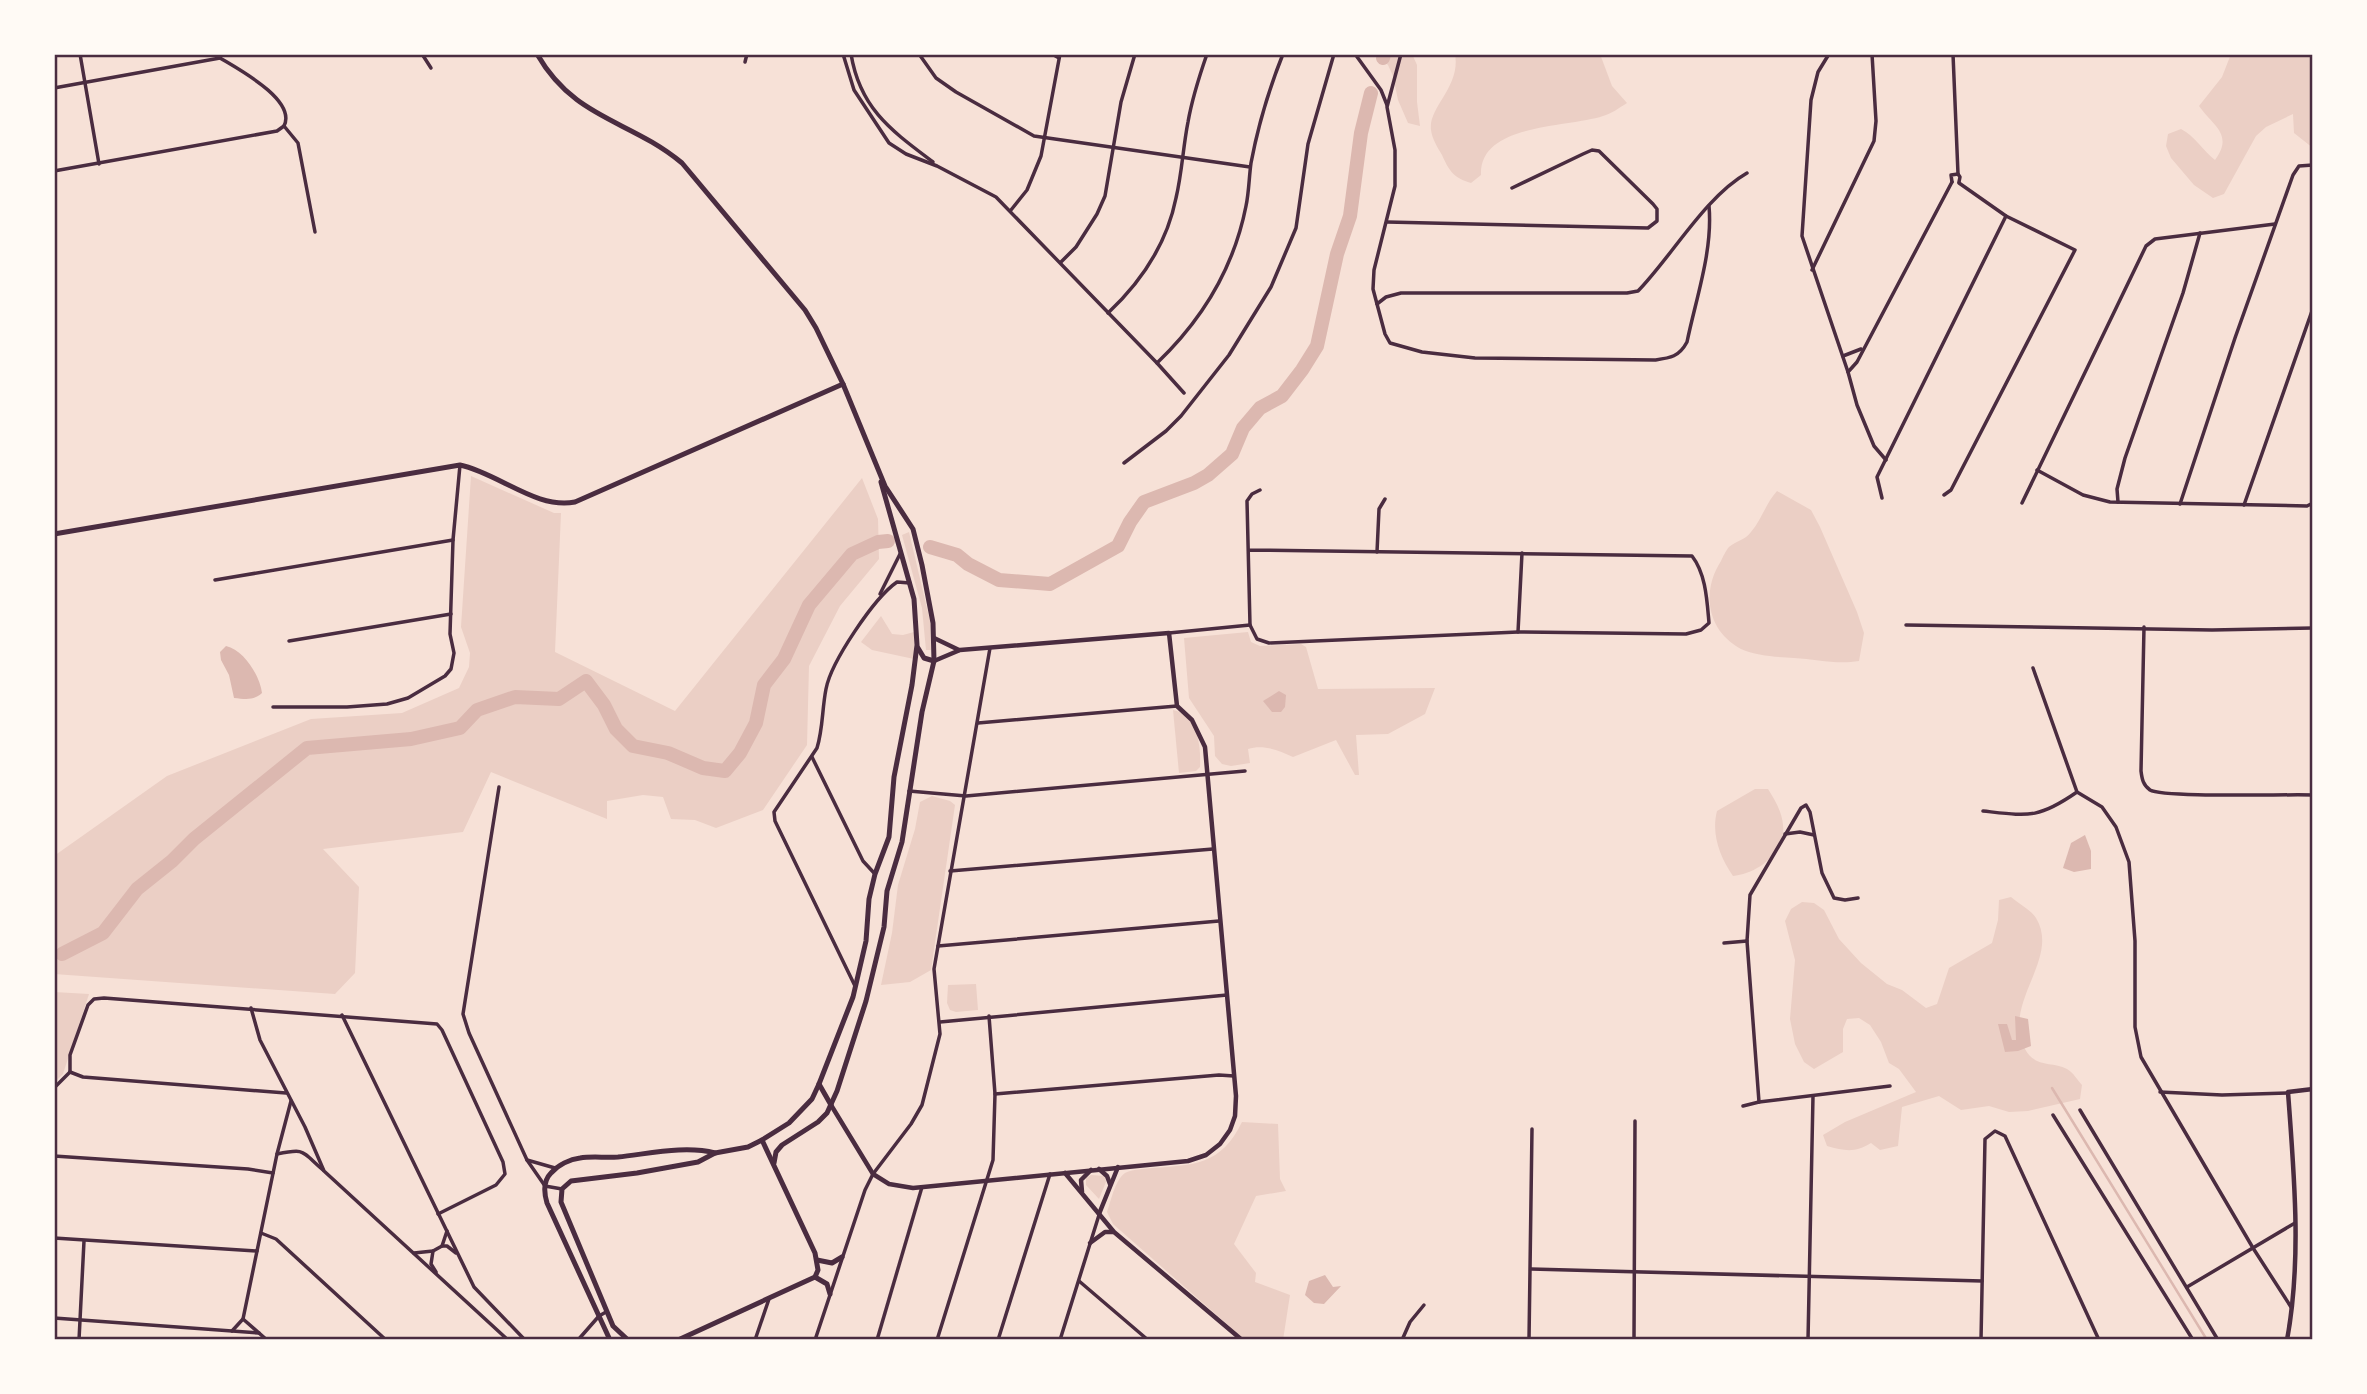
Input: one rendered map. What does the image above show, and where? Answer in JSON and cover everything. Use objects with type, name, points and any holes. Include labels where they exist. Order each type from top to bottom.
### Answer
[{"type":"main road","points":[[537,54],[550,74],[572,98],[664,148],[697,180],[805,310],[843,384],[876,466],[912,529],[922,565],[934,638],[934,661],[922,712],[902,842],[887,891],[884,928],[866,1001],[827,1113],[818,1122],[782,1145],[776,1152],[774,1163]]},
{"type":"main road","points":[[54,534],[460,465],[474,468],[549,503],[563,505],[843,384]]},
{"type":"main road","points":[[628,1340],[613,1326],[561,1202],[562,1189],[570,1181],[698,1162],[715,1153],[748,1147],[789,1123],[812,1099],[853,998],[866,941],[869,899],[889,837],[894,777],[917,645],[917,619],[910,583],[876,466]]},
{"type":"main road","points":[[895,532],[903,525],[912,529]]},
{"type":"main road","points":[[917,645],[924,658],[934,661]]},
{"type":"main road","points":[[819,1084],[831,1105]]},
{"type":"main road","points":[[678,1340],[815,1277],[818,1270],[817,1260],[762,1140]]},
{"type":"main road","points":[[610,1340],[547,1203],[545,1186],[550,1174],[569,1161],[581,1158],[705,1150],[715,1153]]},
{"type":"main road","points":[[817,1260],[832,1263],[842,1257]]},
{"type":"main road","points":[[815,1277],[827,1284],[830,1294]]},
{"type":"street","points":[[80,54],[99,164]]},
{"type":"street","points":[[422,54],[431,68]]},
{"type":"street","points":[[745,62],[747,54]]},
{"type":"street","points":[[843,54],[854,90],[889,143],[906,154],[937,166],[996,197],[1184,393]]},
{"type":"street","points":[[850,54],[861,91],[876,114],[903,140],[937,166]]},
{"type":"street","points":[[919,54],[936,78],[1022,131],[1044,138],[1250,167]]},
{"type":"street","points":[[1010,210],[1027,190],[1035,174],[1060,56],[1052,54]]},
{"type":"street","points":[[1060,262],[1076,247],[1105,197],[1121,102],[1135,54]]},
{"type":"street","points":[[1108,313],[1136,284],[1157,249],[1176,200],[1188,123],[1207,54]]},
{"type":"street","points":[[1157,363],[1191,327],[1216,288],[1228,263],[1246,205],[1250,167],[1261,117],[1283,54]]},
{"type":"street","points":[[1124,463],[1181,416],[1229,355],[1271,288],[1296,228],[1308,144],[1334,54]]},
{"type":"street","points":[[1355,54],[1381,90],[1387,107],[1395,166],[1395,186],[1374,270],[1373,289],[1390,343],[1422,352],[1475,358],[1655,360],[1673,357],[1682,352],[1687,342],[1709,244],[1709,206]]},
{"type":"street","points":[[1387,107],[1401,54]]},
{"type":"street","points":[[1829,54],[1818,72],[1811,100],[1802,236],[1857,405],[1874,446],[1886,460]]},
{"type":"street","points":[[1812,270],[1874,141],[1876,121],[1872,54]]},
{"type":"street","points":[[1953,54],[1958,174],[1961,177],[1958,183]]},
{"type":"street","points":[[54,88],[219,56],[263,85],[286,113],[287,121],[276,131],[54,171]]},
{"type":"street","points":[[284,126],[298,143],[315,232]]},
{"type":"street","points":[[1387,222],[1648,228],[1657,221],[1657,209],[1653,204],[1600,151],[1583,153],[1512,188]]},
{"type":"street","points":[[2180,504],[2293,175],[2299,166],[2313,165]]},
{"type":"street","points":[[1377,304],[1386,297],[1401,293],[1638,291],[1709,206],[1747,173]]},
{"type":"street","points":[[1848,372],[1857,362],[1952,182],[1951,175],[1958,174]]},
{"type":"street","points":[[1944,495],[1951,490],[2075,250],[2006,216],[1958,183],[1952,182]]},
{"type":"street","points":[[1882,498],[1877,477],[2006,216]]},
{"type":"street","points":[[2022,503],[2146,246],[2155,239],[2275,224]]},
{"type":"street","points":[[2118,502],[2117,489],[2125,458],[2183,293],[2200,233]]},
{"type":"street","points":[[2244,505],[2313,308]]},
{"type":"street","points":[[1843,356],[1863,348]]},
{"type":"street","points":[[273,707],[387,704],[408,698],[445,676],[451,669],[454,653],[450,634],[453,540],[460,465]]},
{"type":"street","points":[[2037,470],[2083,495],[2101,501],[2307,506],[2313,503]]},
{"type":"street","points":[[1249,550],[1692,556],[1706,590],[1709,622],[1701,630],[1686,634],[1518,632],[1269,643],[1257,639],[1250,625],[1247,502],[1252,494],[1260,490]]},
{"type":"street","points":[[1377,552],[1379,509],[1385,499]]},
{"type":"street","points":[[215,580],[453,540]]},
{"type":"street","points":[[855,986],[774,816],[776,806],[812,757],[820,739],[830,674],[877,599],[901,553]]},
{"type":"street","points":[[1518,632],[1522,554]]},
{"type":"street","points":[[877,599],[897,582],[910,583]]},
{"type":"street","points":[[289,641],[451,614]]},
{"type":"street","points":[[934,661],[960,650],[1250,625]]},
{"type":"street","points":[[1906,625],[2212,630],[2313,628]]},
{"type":"street","points":[[2144,627],[2143,784],[2152,792],[2179,794],[2313,795]]},
{"type":"street","points":[[831,1105],[873,1174],[889,1184],[922,1187],[1188,1161],[1206,1155],[1220,1144],[1230,1130],[1235,1116],[1234,1067],[1208,775],[1205,747],[1200,734],[1192,720],[1177,706],[1169,633]]},
{"type":"street","points":[[934,638],[960,650]]},
{"type":"street","points":[[815,1340],[873,1174],[922,1105],[940,1034],[934,968],[990,649]]},
{"type":"street","points":[[2033,668],[2077,792],[2102,807],[2116,827],[2129,862],[2136,941],[2137,1044],[2141,1057],[2253,1248],[2292,1309]]},
{"type":"street","points":[[978,723],[1177,706]]},
{"type":"street","points":[[812,757],[863,861],[875,874]]},
{"type":"street","points":[[909,792],[966,796],[1245,771]]},
{"type":"street","points":[[499,787],[463,1014],[469,1033],[527,1160],[545,1186],[562,1189]]},
{"type":"street","points":[[1983,811],[2036,814],[2053,808],[2077,792]]},
{"type":"street","points":[[1759,1102],[1747,941],[1750,895],[1794,817],[1806,806],[1811,812],[1822,873],[1834,898],[1858,898]]},
{"type":"street","points":[[1785,834],[1800,832],[1814,835]]},
{"type":"street","points":[[950,871],[1213,849]]},
{"type":"street","points":[[938,946],[1219,921]]},
{"type":"street","points":[[1724,943],[1747,941]]},
{"type":"street","points":[[940,1022],[1227,995]]},
{"type":"street","points":[[54,1088],[70,1072],[70,1055],[88,1005],[94,999],[342,1014],[437,1024],[503,1162],[505,1174],[496,1185],[438,1214]]},
{"type":"street","points":[[251,1008],[257,1032],[324,1171]]},
{"type":"street","points":[[342,1014],[474,1287],[525,1340]]},
{"type":"street","points":[[937,1340],[987,1180],[994,1149],[995,1094],[989,1016]]},
{"type":"street","points":[[1220,1075],[1234,1067]]},
{"type":"street","points":[[70,1072],[83,1077],[286,1093]]},
{"type":"street","points":[[995,1094],[1234,1076]]},
{"type":"street","points":[[1744,1107],[1759,1102],[1891,1086]]},
{"type":"street","points":[[2160,1091],[2222,1095],[2313,1089]]},
{"type":"street","points":[[2287,1340],[2292,1309],[2295,1223],[2288,1092]]},
{"type":"street","points":[[1808,1340],[1814,1096]]},
{"type":"street","points":[[232,1331],[243,1319],[277,1154],[291,1101]]},
{"type":"street","points":[[2080,1111],[2218,1340]]},
{"type":"street","points":[[2053,1115],[2193,1340]]},
{"type":"street","points":[[1634,1340],[1635,1121]]},
{"type":"street","points":[[1529,1340],[1532,1129]]},
{"type":"street","points":[[1981,1340],[1985,1139],[1995,1131],[2005,1136],[2099,1340]]},
{"type":"street","points":[[277,1154],[288,1150],[300,1151],[508,1340],[515,1330]]},
{"type":"street","points":[[54,1156],[273,1173]]},
{"type":"street","points":[[527,1160],[557,1168]]},
{"type":"street","points":[[1060,1340],[1104,1198],[1118,1167]]},
{"type":"street","points":[[1099,1169],[1107,1176],[1110,1185]]},
{"type":"street","points":[[1091,1170],[1083,1177],[1085,1195],[1095,1202],[1104,1198]]},
{"type":"street","points":[[1065,1172],[1114,1232],[1242,1340]]},
{"type":"street","points":[[998,1340],[1050,1174]]},
{"type":"street","points":[[877,1340],[922,1187]]},
{"type":"street","points":[[2187,1287],[2295,1223]]},
{"type":"street","points":[[442,1246],[447,1229]]},
{"type":"street","points":[[1090,1243],[1105,1232],[1114,1232]]},
{"type":"street","points":[[261,1233],[276,1239],[386,1340]]},
{"type":"street","points":[[54,1238],[257,1251]]},
{"type":"street","points":[[79,1340],[84,1241]]},
{"type":"street","points":[[412,1253],[433,1251],[447,1246],[458,1254]]},
{"type":"street","points":[[433,1251],[431,1265],[437,1275]]},
{"type":"street","points":[[1531,1269],[1982,1282]]},
{"type":"street","points":[[1079,1281],[1148,1340]]},
{"type":"street","points":[[755,1340],[769,1298]]},
{"type":"street","points":[[1402,1340],[1406,1329],[1424,1305]]},
{"type":"street","points":[[578,1340],[599,1316],[607,1312]]},
{"type":"street","points":[[54,1318],[259,1333]]},
{"type":"street","points":[[243,1319],[267,1340]]},
{"type":"shaded area","points":[[1377,54],[1412,54],[1417,65],[1420,126],[1408,123],[1398,100],[1393,76],[1388,65]]},
{"type":"shaded area","points":[[1455,54],[1600,54],[1612,86],[1627,103],[1603,116],[1548,126],[1509,137],[1494,146],[1484,158],[1481,175],[1471,183],[1460,179],[1450,170],[1431,130],[1434,113],[1453,77]]},
{"type":"shaded area","points":[[2231,54],[2313,54],[2313,148],[2294,133],[2293,114],[2266,127],[2256,136],[2224,194],[2213,198],[2194,185],[2171,158],[2166,146],[2168,134],[2181,129],[2215,160],[2220,151],[2222,137],[2199,106],[2222,77]]},
{"type":"shaded area","points":[[471,476],[554,513],[561,513],[555,652],[675,711],[862,478],[878,519],[879,559],[840,606],[809,666],[807,745],[763,810],[716,828],[695,820],[671,819],[663,797],[643,795],[607,801],[607,819],[491,772],[463,832],[323,849],[359,887],[355,973],[335,994],[54,974],[54,856],[167,776],[311,719],[402,713],[459,688],[469,667],[470,653],[461,627]]},
{"type":"shaded area","points":[[1777,491],[1811,510],[1820,527],[1864,633],[1859,661],[1835,662],[1753,653],[1730,641],[1714,621],[1710,598],[1715,573],[1728,548],[1751,532]]},
{"type":"shaded area","points":[[909,532],[930,621],[931,650],[926,650],[922,608],[902,535]]},
{"type":"shaded area","points":[[881,616],[892,634],[914,632],[914,659],[872,650],[861,642]]},
{"type":"shaded area","points":[[1248,632],[1251,642],[1260,646],[1301,644],[1306,647],[1318,689],[1435,688],[1425,714],[1388,734],[1356,735],[1359,775],[1355,775],[1336,740],[1293,757],[1270,748],[1248,749],[1250,763],[1231,766],[1222,764],[1215,756],[1214,736],[1189,698],[1184,638]]},
{"type":"shaded area","points":[[226,646],[233,648],[250,665],[261,686],[262,693],[259,696],[249,699],[234,698],[229,675],[221,660],[220,652]]},
{"type":"shaded area","points":[[1279,691],[1286,695],[1285,707],[1281,712],[1272,712],[1263,701]]},
{"type":"shaded area","points":[[1173,710],[1188,718],[1196,732],[1200,767],[1196,771],[1179,773]]},
{"type":"shaded area","points":[[1755,789],[1768,789],[1771,793],[1781,815],[1783,835],[1775,853],[1768,860],[1751,871],[1733,876],[1718,845],[1715,828],[1717,811]]},
{"type":"shaded area","points":[[932,796],[955,805],[931,970],[910,982],[881,985],[892,933],[898,885],[920,802]]},
{"type":"shaded area","points":[[2085,835],[2091,851],[2091,869],[2074,872],[2063,868],[2071,843]]},
{"type":"shaded area","points":[[2011,897],[2034,915],[2042,934],[2037,965],[2020,1015],[2020,1032],[2025,1049],[2039,1062],[2071,1072],[2082,1085],[2080,1099],[2028,1111],[2009,1112],[1989,1106],[1961,1110],[1939,1096],[1902,1107],[1898,1146],[1880,1150],[1871,1143],[1850,1150],[1827,1146],[1823,1135],[1845,1122],[1916,1092],[1899,1069],[1889,1063],[1881,1042],[1870,1025],[1859,1018],[1847,1019],[1843,1029],[1843,1052],[1814,1069],[1804,1062],[1795,1044],[1790,1019],[1795,960],[1785,921],[1791,909],[1802,902],[1814,903],[1824,910],[1839,939],[1861,963],[1887,984],[1902,990],[1926,1008],[1937,1004],[1949,968],[1992,943],[1998,920],[1999,900]]},
{"type":"shaded area","points":[[976,984],[978,1010],[950,1010],[947,1003],[948,985]]},
{"type":"shaded area","points":[[54,992],[89,994],[63,1074],[54,1083]]},
{"type":"shaded area","points":[[2015,1016],[2028,1019],[2031,1046],[2005,1052],[1998,1024],[2007,1024],[2012,1040],[2016,1040]]},
{"type":"shaded area","points":[[1242,1122],[1278,1124],[1280,1179],[1286,1191],[1256,1196],[1234,1244],[1256,1273],[1255,1282],[1290,1295],[1283,1340],[1245,1340],[1113,1224],[1107,1212],[1116,1186],[1125,1173],[1205,1160],[1225,1147]]},
{"type":"shaded area","points":[[1091,1175],[1105,1176],[1106,1182],[1099,1199],[1086,1185],[1086,1178]]},
{"type":"shaded area","points":[[1325,1275],[1333,1287],[1341,1286],[1324,1304],[1314,1303],[1305,1295],[1309,1281]]},
{"type":"waterway","points":[[1383,58],[1384,54]]},
{"type":"waterway","points":[[930,547],[957,555],[968,564],[999,580],[1050,584],[1118,546],[1144,502],[1194,483],[1208,475],[1232,454],[1243,428],[1260,408],[1282,396],[1317,346],[1337,254],[1350,216],[1361,133],[1371,93]]},
{"type":"waterway","points":[[62,954],[103,933],[137,889],[307,748],[411,739],[460,728],[477,710],[515,697],[559,699],[586,681],[604,705],[616,729],[633,746],[668,753],[703,768],[725,771],[740,753],[756,723],[764,685],[784,659],[809,605],[852,554],[878,542],[888,541]]},
{"type":"waterway","points":[[2052,1088],[2207,1340]]}]
